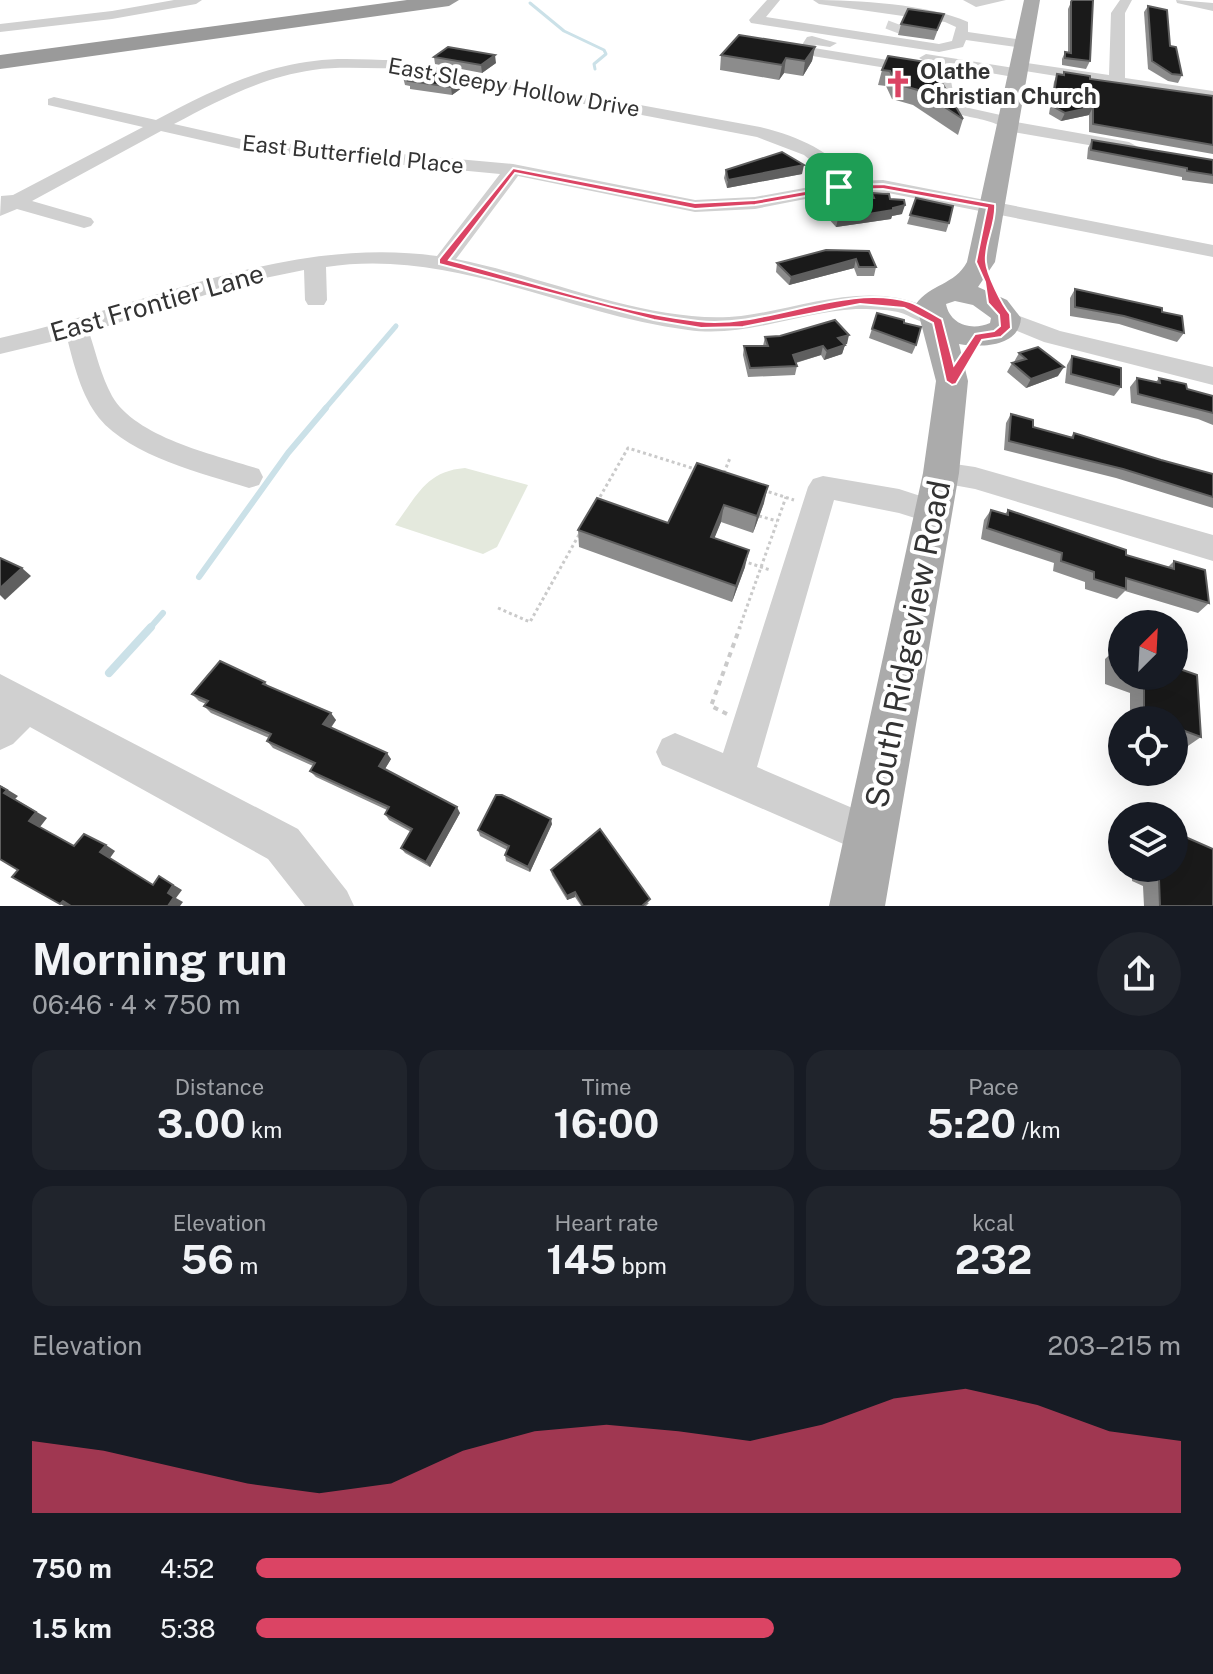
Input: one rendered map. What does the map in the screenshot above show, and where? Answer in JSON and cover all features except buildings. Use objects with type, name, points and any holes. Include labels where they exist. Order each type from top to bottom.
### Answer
[{"type":"highway","points":[[0,52],[387,0]]},
{"type":"highway","points":[[0,62],[449,0]]},
{"type":"main road","points":[[940,308],[973,278],[981,262],[1024,41],[1025,1]]},
{"type":"main road","points":[[952,381],[967,351],[994,323],[990,282],[981,262]]},
{"type":"main road","points":[[940,308],[978,296],[994,323]]},
{"type":"main road","points":[[940,308],[953,331],[994,323]]},
{"type":"main road","points":[[940,308],[952,381]]},
{"type":"main road","name":"South Ridgeview Road","points":[[857,906],[938,492],[952,381]]},
{"type":"street","points":[[0,28],[112,15],[196,0]]},
{"type":"street","points":[[774,0],[756,20],[782,24],[809,28],[837,32],[867,34],[948,48],[958,44],[963,25],[956,20],[879,13],[855,5],[824,1],[809,28]]},
{"type":"street","points":[[969,0],[976,3],[1000,0]]},
{"type":"street","points":[[1117,81],[1118,13],[1126,0]]},
{"type":"street","points":[[1182,0],[1213,7]]},
{"type":"street","points":[[837,32],[855,5]]},
{"type":"street","points":[[782,24],[792,12]]},
{"type":"street","points":[[867,34],[894,27],[879,13]]},
{"type":"street","points":[[867,34],[879,13]]},
{"type":"street","points":[[961,32],[1016,43],[1024,41]]},
{"type":"street","points":[[946,68],[812,40],[805,51],[946,68],[1019,70],[1213,96]]},
{"type":"street","name":"East Sleepy Hollow Drive","points":[[5,203],[225,90],[272,74],[315,65],[395,64],[785,139],[823,158],[851,187]]},
{"type":"street","points":[[946,68],[942,93],[952,106],[973,115],[1150,151]]},
{"type":"street","name":"East Butterfield Place","points":[[54,102],[245,145],[513,170],[695,206],[729,206],[851,187],[883,186],[1213,251]]},
{"type":"street","points":[[443,262],[513,170]]},
{"type":"street","points":[[5,203],[84,222]]},
{"type":"street","name":"East Frontier Lane","points":[[0,346],[257,273],[365,257],[443,262],[663,319],[701,325],[743,324],[835,304],[893,302],[919,310],[940,308]]},
{"type":"street","points":[[315,263],[316,300]]},
{"type":"street","points":[[994,323],[1213,376]]},
{"type":"street","points":[[75,327],[95,387],[109,412],[124,425],[143,436],[249,477]]},
{"type":"street","points":[[734,778],[795,579],[801,504],[823,487],[899,501],[938,492],[975,478],[1213,548]]},
{"type":"street","points":[[9,709],[283,844],[332,906]]},
{"type":"street","points":[[675,752],[871,836]]},
{"type":"path","points":[[593,510],[628,448],[696,469],[690,481]]},
{"type":"path","points":[[722,477],[730,458]]},
{"type":"path","points":[[760,489],[801,504]]},
{"type":"path","points":[[750,723],[711,706],[777,521],[801,504]]},
{"type":"path","points":[[759,516],[777,521]]},
{"type":"path","points":[[498,608],[530,622],[585,524]]},
{"type":"path","points":[[734,559],[795,579]]},
{"type":"shaded area","points":[[465,468],[528,485],[497,547],[483,554],[395,525],[432,480],[452,470]]},
{"type":"waterway","points":[[530,3],[564,31],[604,50],[606,54],[594,64],[595,69]]},
{"type":"waterway","points":[[324,410],[396,326]]},
{"type":"waterway","points":[[199,577],[288,453],[326,408]]},
{"type":"waterway","points":[[149,629],[163,613]]},
{"type":"waterway","points":[[109,673],[151,627]]},
{"type":"tunnel","points":[[892,31],[895,23]]},
{"type":"place","name":"Olathe Christian Church","points":[[898,84]]},
{"type":"route","points":[[513,170],[695,206],[755,203],[839,187],[883,186],[992,206],[981,262],[990,282],[994,303],[1007,321],[1005,328],[997,334],[979,337],[967,351],[952,381],[938,322],[907,305],[860,301],[743,324],[701,325],[654,317],[443,262],[513,170]]}]
